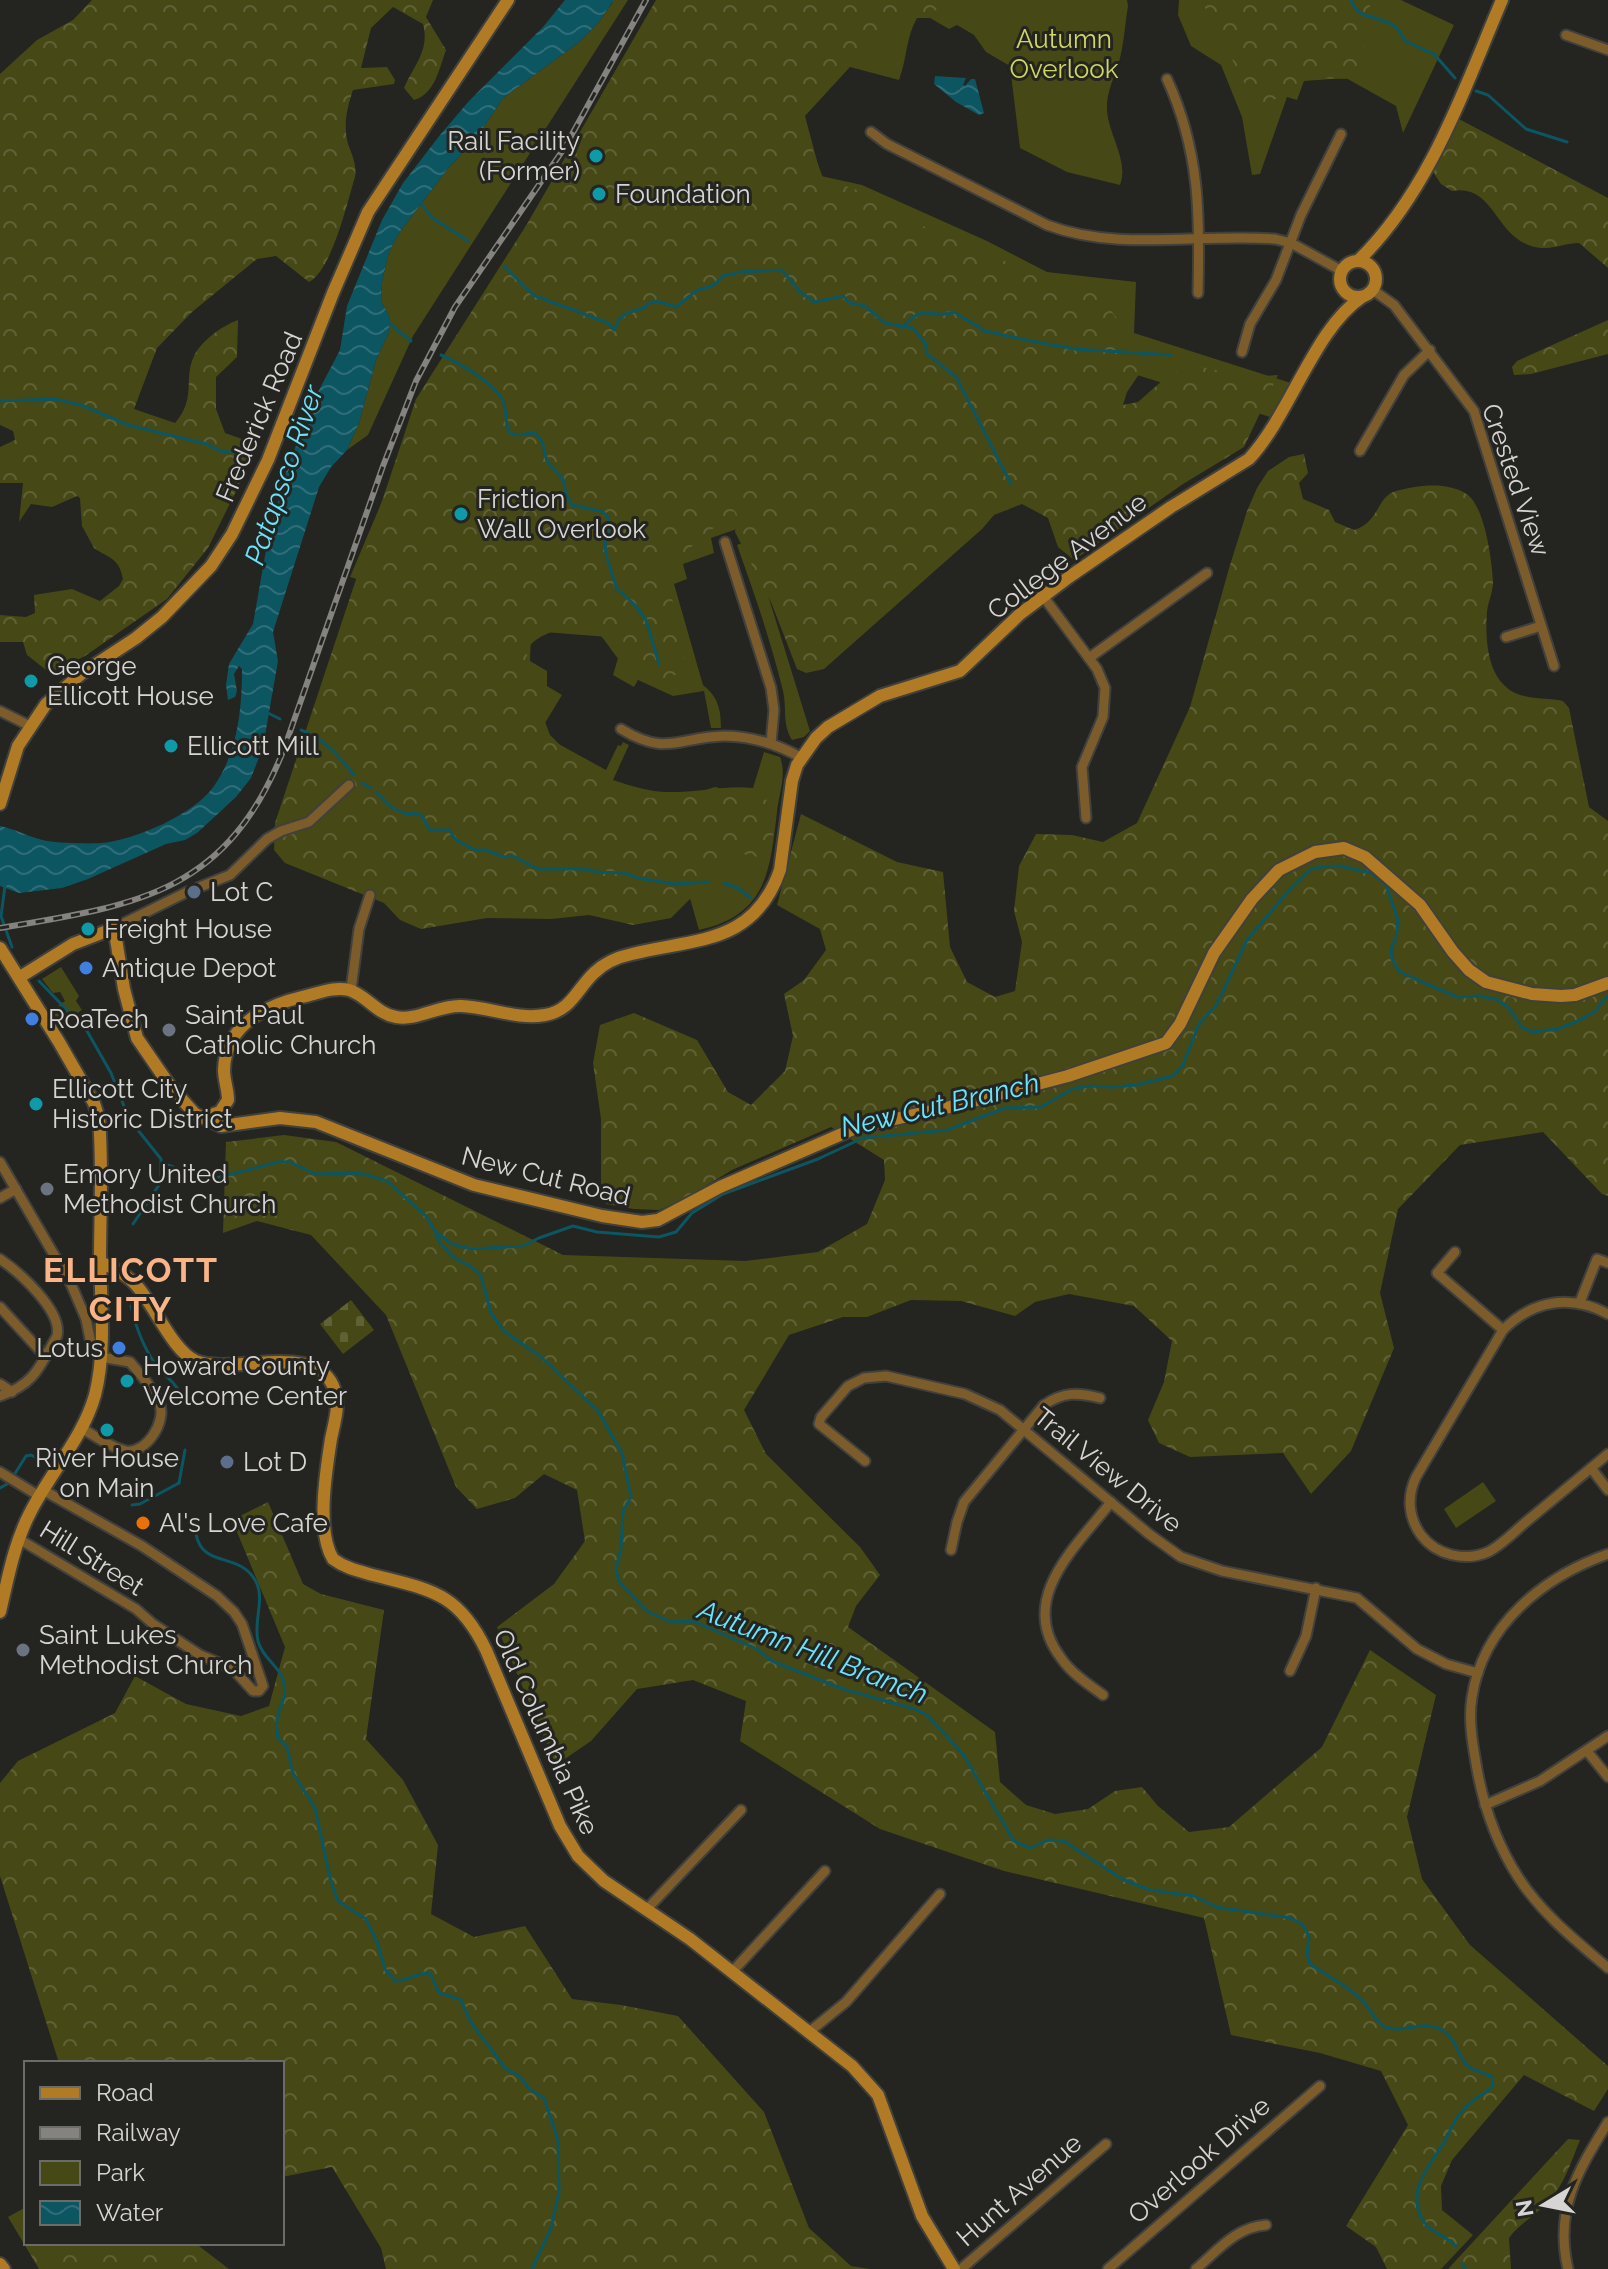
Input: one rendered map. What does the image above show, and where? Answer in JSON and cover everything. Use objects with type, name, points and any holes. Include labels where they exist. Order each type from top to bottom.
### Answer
[{"type":"street","name":"Frederick Road","points":[[0,804],[1,790],[18,746],[30,726],[61,689],[162,617],[211,566],[232,534],[268,460],[368,212],[508,0]]},
{"type":"street","points":[[871,132],[887,144],[1066,233],[1096,238],[1254,237],[1291,243],[1342,271],[1358,261],[1383,237],[1419,181],[1448,128],[1502,0]]},
{"type":"street","points":[[1566,35],[1608,50]]},
{"type":"street","points":[[1167,79],[1186,127],[1193,155],[1198,195],[1198,293]]},
{"type":"street","points":[[1242,352],[1250,324],[1276,280],[1301,215],[1341,134]]},
{"type":"street","points":[[1374,271],[1383,237]]},
{"type":"street","points":[[1341,286],[1346,293],[1367,294],[1376,277],[1364,262],[1358,261]]},
{"type":"street","name":"College Avenue","points":[[1333,324],[1342,271]]},
{"type":"street","name":"College Avenue","points":[[351,990],[389,1016],[401,1018],[462,1006],[517,1015],[549,1015],[567,1007],[595,972],[608,962],[727,933],[752,914],[775,884],[780,870],[788,798],[802,758],[816,738],[858,708],[900,689],[960,671],[1043,596],[1171,507],[1249,459],[1282,411],[1333,324],[1350,305],[1367,294]]},
{"type":"street","name":"Crested View","points":[[1367,294],[1394,305],[1474,411],[1554,666]]},
{"type":"street","points":[[1360,451],[1404,375],[1430,350]]},
{"type":"street","points":[[725,542],[771,688],[774,710],[771,743]]},
{"type":"street","points":[[1089,658],[1204,578]]},
{"type":"street","points":[[1043,596],[1103,679],[1106,695],[1103,717],[1082,767],[1086,818]]},
{"type":"street","points":[[1506,637],[1541,626]]},
{"type":"street","points":[[0,711],[30,726]]},
{"type":"street","points":[[621,729],[650,744],[666,745],[720,736],[754,739],[771,743],[802,758]]},
{"type":"street","points":[[20,977],[73,944],[230,875],[267,839],[309,822],[349,785]]},
{"type":"street","name":"New Cut Road","points":[[205,1117],[221,1126],[280,1118],[316,1122],[474,1185],[625,1221],[658,1220],[720,1187],[858,1127],[1068,1076],[1166,1043],[1180,1024],[1214,953],[1264,883],[1293,862],[1331,849],[1353,850],[1393,879],[1420,905],[1469,970],[1486,982],[1532,994],[1561,996],[1575,995],[1608,983]]},
{"type":"street","points":[[112,929],[137,1038],[153,1064],[190,1110],[205,1117],[216,1115],[226,1105],[225,1061],[235,1036],[247,1020],[297,998],[331,990],[351,990],[359,929],[370,895]]},
{"type":"street","points":[[0,948],[94,1103],[99,1119],[101,1357],[95,1395],[81,1428],[41,1493],[19,1539],[0,1612]]},
{"type":"street","points":[[0,1162],[71,1284],[86,1319],[89,1342],[101,1357],[130,1362],[159,1402],[162,1420],[157,1431],[136,1449],[123,1450],[81,1428]]},
{"type":"street","points":[[0,1198],[16,1189]]},
{"type":"street","points":[[1455,1252],[1437,1273],[1503,1330]]},
{"type":"street","points":[[0,1259],[31,1285],[59,1327],[32,1379],[0,1396]]},
{"type":"street","points":[[1580,1302],[1597,1259],[1608,1263]]},
{"type":"street","name":"Old Columbia Pike","points":[[100,1262],[135,1283],[181,1349],[195,1361],[240,1365],[295,1362],[315,1368],[327,1377],[337,1396],[325,1486],[326,1542],[333,1559],[351,1569],[426,1589],[455,1604],[465,1613],[486,1650],[569,1843],[590,1870],[732,1972],[852,2066],[878,2095],[922,2216],[954,2269]]},
{"type":"street","points":[[1608,1314],[1580,1302],[1550,1302],[1534,1307],[1513,1320],[1503,1330],[1411,1488],[1410,1512],[1421,1535],[1430,1544],[1453,1556],[1466,1557],[1490,1551],[1608,1454]]},
{"type":"street","points":[[0,1307],[45,1356]]},
{"type":"street","name":"Trail View Drive","points":[[865,1461],[819,1424],[821,1417],[848,1386],[864,1378],[886,1376],[965,1394],[1000,1410],[1166,1547],[1202,1566],[1357,1598],[1430,1657],[1478,1673]]},
{"type":"street","points":[[0,1384],[12,1392]]},
{"type":"street","points":[[951,1550],[964,1502],[1044,1405],[1055,1398],[1081,1393],[1100,1398]]},
{"type":"street","points":[[1591,1468],[1608,1490]]},
{"type":"street","points":[[2,1473],[41,1493]]},
{"type":"street","name":"Hill Street","points":[[19,1539],[136,1609],[200,1655],[233,1669],[251,1689],[261,1690],[263,1680],[242,1624],[217,1596],[142,1546],[41,1493]]},
{"type":"street","points":[[1103,1695],[1061,1659],[1048,1635],[1045,1606],[1057,1570],[1111,1502]]},
{"type":"street","points":[[1608,1554],[1584,1564],[1529,1598],[1497,1632],[1478,1673],[1472,1697],[1471,1723],[1485,1805],[1506,1857],[1520,1880],[1554,1922],[1608,1968]]},
{"type":"street","points":[[1290,1671],[1306,1636],[1316,1588]]},
{"type":"street","points":[[1485,1805],[1540,1781],[1608,1736]]},
{"type":"street","points":[[1587,1751],[1608,1777]]},
{"type":"street","points":[[647,1909],[741,1810]]},
{"type":"street","points":[[732,1972],[825,1871]]},
{"type":"street","points":[[809,2032],[846,2002],[940,1894]]},
{"type":"street","name":"Overlook Drive","points":[[1108,2269],[1320,2086]]},
{"type":"street","points":[[1568,2269],[1563,2234],[1567,2204],[1576,2175],[1608,2122]]},
{"type":"street","name":"Hunt Avenue","points":[[961,2269],[1106,2144]]},
{"type":"street","points":[[1196,2269],[1239,2232],[1266,2225]]},
{"type":"street","points":[[0,2264],[4,2269]]},
{"type":"green space","points":[[92,0],[433,0],[426,17],[446,50],[432,87],[414,100],[404,88],[423,50],[423,24],[393,7],[371,28],[361,68],[387,67],[395,80],[394,84],[353,90],[347,110],[346,130],[355,164],[355,177],[338,235],[325,264],[309,282],[276,256],[257,259],[192,312],[157,348],[134,409],[175,423],[186,405],[194,356],[213,334],[238,320],[237,357],[216,377],[216,409],[225,433],[242,439],[252,450],[242,479],[208,548],[167,599],[85,656],[50,673],[27,655],[23,642],[0,642],[0,615],[26,617],[35,613],[34,595],[72,589],[100,601],[123,579],[116,562],[94,548],[82,526],[80,498],[77,496],[52,507],[31,504],[19,522],[23,483],[0,483],[0,447],[15,440],[13,431],[0,425],[0,74],[37,40],[73,20]]},
{"type":"green space","points":[[610,0],[628,0],[413,336],[368,435],[347,450],[359,423],[376,360],[389,332],[390,318],[381,301],[382,282],[389,252],[399,233],[449,167],[473,143],[503,98],[578,43],[598,23],[613,2]]},
{"type":"green space","points":[[656,0],[963,0],[902,23],[811,95],[802,121],[823,178],[882,199],[916,223],[1056,283],[1094,287],[1118,320],[1111,343],[1131,349],[1142,370],[1127,392],[1123,405],[1138,402],[1171,373],[1198,366],[1247,377],[1278,375],[1244,447],[1183,484],[1074,560],[1058,547],[1048,518],[1022,504],[994,515],[824,669],[806,673],[797,669],[771,602],[735,532],[737,519],[734,511],[685,552],[661,563],[685,642],[682,673],[655,681],[637,673],[619,659],[600,635],[583,626],[556,630],[536,640],[526,651],[529,663],[541,680],[542,714],[550,735],[574,759],[608,786],[629,796],[674,800],[715,787],[771,801],[774,830],[763,858],[732,852],[714,861],[697,874],[690,899],[671,918],[633,925],[589,915],[551,919],[487,918],[421,929],[400,920],[384,903],[285,863],[274,850],[275,823],[416,399],[527,224]]},
{"type":"green space","points":[[663,0],[1127,0],[1122,48],[1107,104],[1122,167],[1120,185],[1067,172],[1020,148],[1010,66],[986,52],[974,35],[957,25],[949,29],[930,18],[917,18],[899,80],[850,67],[805,116],[821,176],[862,185],[987,241],[1047,272],[1136,282],[1134,333],[1291,383],[1270,417],[1017,337],[738,498],[810,731],[804,737],[792,740],[787,728],[783,691],[768,635],[737,545],[742,543],[737,529],[711,538],[714,553],[683,564],[687,579],[674,584],[703,685],[718,704],[721,728],[711,728],[704,691],[673,696],[638,680],[634,687],[613,675],[620,651],[608,637],[531,631],[530,661],[547,671],[547,686],[562,695],[542,728],[546,737],[606,770],[618,745],[621,746],[623,742],[629,745],[613,780],[662,792],[753,788],[764,752],[780,757],[782,784],[771,853],[761,888],[739,914],[699,930],[674,842],[447,691],[473,612],[350,577],[430,388],[516,252]]},
{"type":"green space","name":"Autumn Overlook","points":[[1179,0],[1401,0],[1454,25],[1403,133],[1396,106],[1346,78],[1304,81],[1297,100],[1287,97],[1260,174],[1252,175],[1242,117],[1221,65],[1191,46],[1178,15]]},
{"type":"green space","points":[[1201,0],[1371,0],[1358,79],[1304,78],[1259,111]]},
{"type":"green space","points":[[1459,119],[1608,198],[1608,268],[1579,243],[1546,248],[1526,244],[1504,226],[1478,196],[1467,191],[1452,191],[1441,184],[1431,169]]},
{"type":"green space","points":[[1608,320],[1608,354],[1531,374],[1514,375],[1512,367],[1517,361]]},
{"type":"green space","points":[[1304,454],[1308,473],[1299,483],[1303,499],[1329,510],[1335,522],[1354,530],[1369,521],[1385,498],[1396,491],[1442,486],[1468,495],[1479,511],[1491,561],[1493,586],[1486,631],[1494,671],[1511,691],[1532,698],[1563,701],[1569,708],[1589,807],[1608,821],[1608,1196],[1602,1194],[1543,1132],[1460,1145],[1398,1209],[1380,1293],[1394,1348],[1351,1451],[1311,1494],[1283,1453],[1190,1457],[1159,1443],[1148,1420],[1164,1382],[1172,1341],[1134,1306],[1069,1294],[1035,1302],[1015,1316],[961,1301],[911,1300],[867,1317],[843,1317],[789,1335],[744,1410],[766,1454],[860,1547],[880,1575],[856,1606],[848,1627],[995,1732],[1000,1782],[1026,1805],[1055,1814],[1088,1809],[1115,1791],[1142,1787],[1158,1806],[1189,1832],[1229,1827],[1322,1747],[1370,1650],[1436,1695],[1407,1817],[1422,1879],[1470,1945],[1608,2066],[1608,2089],[1594,2111],[1524,2075],[1452,2160],[1441,2186],[1442,2210],[1473,2235],[1441,2269],[1387,2269],[1376,2247],[1346,2226],[1408,2125],[1381,2071],[1320,2053],[1231,2035],[1204,1918],[1004,1871],[880,1829],[740,1741],[746,1701],[693,1680],[637,1689],[591,1741],[556,1765],[497,1627],[554,1584],[585,1541],[577,1490],[544,1474],[515,1498],[477,1509],[456,1487],[386,1315],[311,1235],[257,1221],[223,1233],[226,1142],[284,1135],[336,1142],[563,1255],[745,1261],[818,1252],[867,1224],[885,1180],[884,1160],[831,1127],[732,1170],[659,1210],[606,1204],[601,1188],[601,1119],[593,1063],[600,1025],[634,1013],[697,1040],[728,1092],[751,1105],[785,1071],[793,1036],[784,994],[804,980],[826,950],[820,929],[777,905],[801,814],[897,862],[943,872],[950,947],[967,982],[995,997],[1015,991],[1022,942],[1014,911],[1019,866],[1036,834],[1072,835],[1103,842],[1137,823],[1190,707],[1230,565],[1257,488],[1268,471],[1289,457]]},
{"type":"green space","points":[[61,967],[79,996],[76,1001],[82,1010],[59,1025],[50,1011],[65,1001],[60,992],[53,993],[42,979]]},
{"type":"green space","points":[[351,1300],[374,1330],[343,1354],[320,1324]]},
{"type":"green space","points":[[1483,1482],[1496,1501],[1456,1528],[1444,1509]]},
{"type":"green space","points":[[268,1502],[303,1584],[321,1594],[384,1610],[366,1739],[403,1780],[438,1845],[431,1914],[474,1937],[525,1926],[572,1999],[678,2016],[764,2112],[809,2228],[851,2266],[870,2269],[386,2269],[381,2248],[332,2167],[284,2177],[284,2061],[58,2061],[0,1876],[0,1783],[18,1761],[115,1713],[135,1676],[186,1704],[241,1716],[269,1706],[285,1647],[232,1520]]},
{"type":"green space","points":[[1568,2139],[1580,2140],[1558,2189],[1509,2238],[1511,2269],[1448,2269]]},
{"type":"green space","points":[[24,2208],[24,2244],[8,2217]]},
{"type":"green space","points":[[25,2245],[198,2245],[229,2269],[39,2269]]},
{"type":"water","name":"Patapsco River","points":[[565,0],[614,0],[598,23],[578,43],[503,98],[473,143],[449,167],[399,233],[389,252],[381,301],[390,318],[389,332],[376,360],[359,423],[347,450],[331,467],[319,487],[273,632],[278,661],[263,747],[251,778],[236,797],[185,840],[166,844],[62,888],[19,893],[0,886],[0,826],[52,842],[116,841],[179,816],[214,786],[233,744],[241,699],[242,669],[239,666],[234,674],[237,691],[235,697],[228,700],[226,685],[229,664],[253,624],[268,539],[288,465],[318,392],[340,350],[347,306],[382,220],[403,183],[440,135]]},
{"type":"water","points":[[935,76],[966,78],[965,86],[975,79],[984,113],[979,115],[956,102],[934,84]]},
{"type":"waterway","points":[[1351,0],[1362,14],[1390,23],[1405,41],[1434,54],[1455,78]]},
{"type":"waterway","points":[[1476,91],[1488,95],[1526,129],[1567,142]]},
{"type":"waterway","points":[[419,200],[431,217],[468,241]]},
{"type":"waterway","points":[[504,266],[533,295],[608,323],[614,330],[619,319],[627,313],[657,301],[676,307],[696,291],[714,285],[723,276],[739,272],[782,270],[799,291],[814,302],[843,296],[850,303],[865,306],[885,323],[913,328],[925,343],[927,354],[956,377],[1011,484]]},
{"type":"waterway","points":[[902,328],[923,313],[954,312],[985,331],[1026,340],[1075,349],[1171,355]]},
{"type":"waterway","points":[[389,323],[411,341]]},
{"type":"waterway","points":[[441,355],[476,374],[499,394],[509,432],[515,435],[535,433],[542,441],[547,461],[563,479],[572,505],[601,511],[608,517],[606,555],[617,589],[646,620],[659,664]]},
{"type":"waterway","points":[[0,401],[55,399],[81,405],[128,425],[207,444],[220,451],[253,455]]},
{"type":"waterway","points":[[266,712],[280,719]]},
{"type":"waterway","points":[[301,730],[325,743],[354,775]]},
{"type":"waterway","points":[[362,783],[371,788]]},
{"type":"waterway","points":[[376,792],[391,807],[406,814],[422,816],[430,830],[449,830],[456,840],[475,850],[513,856],[538,869],[625,873],[674,884],[708,882]]},
{"type":"waterway","name":"New Cut Branch","points":[[162,1163],[199,1176],[216,1178],[278,1162],[290,1162],[315,1174],[361,1173],[387,1181],[426,1216],[435,1231],[452,1244],[472,1249],[523,1246],[573,1226],[597,1232],[659,1237],[676,1232],[692,1213],[723,1194],[818,1159],[863,1138],[947,1130],[1005,1108],[1041,1107],[1072,1089],[1136,1085],[1173,1076],[1183,1065],[1199,1024],[1216,1006],[1247,940],[1291,888],[1311,869],[1321,867],[1340,866],[1372,873],[1386,885],[1398,920],[1391,949],[1392,959],[1399,971],[1457,997],[1496,999],[1508,1007],[1522,1027],[1532,1032],[1558,1029],[1580,1020],[1594,1012],[1608,996]]},
{"type":"waterway","points":[[724,883],[738,888],[751,898]]},
{"type":"waterway","points":[[5,886],[1,916],[12,947]]},
{"type":"waterway","points":[[39,981],[87,1031],[111,1073],[129,1119],[161,1159],[161,1182],[133,1224]]},
{"type":"waterway","name":"Autumn Hill Branch","points":[[436,1235],[453,1257],[481,1276],[491,1313],[504,1331],[541,1357],[598,1411],[622,1453],[631,1497],[623,1511],[621,1548],[616,1568],[619,1582],[647,1611],[670,1622],[693,1621],[757,1649],[772,1661],[843,1689],[927,1715],[963,1754],[1014,1841],[1030,1848],[1048,1840],[1064,1841],[1122,1879],[1150,1890],[1194,1896],[1216,1907],[1291,1918],[1303,1925],[1309,1936],[1307,1954],[1310,1964],[1359,1997],[1382,2025],[1392,2029],[1426,2026],[1440,2029],[1451,2037],[1469,2067],[1492,2077],[1493,2086],[1467,2106],[1455,2120],[1419,2185],[1417,2205],[1423,2221],[1456,2246]]},
{"type":"waterway","points":[[131,1306],[147,1351],[181,1395]]},
{"type":"waterway","points":[[179,1483],[185,1450]]},
{"type":"waterway","points":[[0,1488],[9,1483],[26,1456],[31,1455],[44,1462]]},
{"type":"waterway","points":[[132,1505],[140,1504],[179,1483]]},
{"type":"waterway","points":[[196,1534],[206,1552],[248,1571],[258,1587],[258,1641],[282,1677],[285,1688],[277,1719],[278,1738],[287,1747],[293,1773],[315,1808],[338,1901],[366,1919],[385,1969],[395,1981],[430,1973],[439,1993],[460,1999],[472,2024],[506,2069],[518,2075],[531,2090],[544,2098],[558,2140],[559,2192],[551,2228],[532,2269]]},
{"type":"waterway","points":[[1463,2264],[1465,2269]]},
{"type":"railway","points":[[0,928],[95,911],[173,884],[206,863],[235,834],[261,797],[284,749],[416,381],[455,307],[565,147],[646,0]]},
{"type":"place","name":"Rail Facility (Former)","points":[[596,156]]},
{"type":"place","name":"Foundation","points":[[599,194]]},
{"type":"place","name":"Friction Wall Overlook","points":[[461,514]]},
{"type":"place","name":"George Ellicott House","points":[[31,681]]},
{"type":"place","name":"Ellicott Mill","points":[[171,746]]},
{"type":"place","name":"Lot C","points":[[194,892]]},
{"type":"place","name":"Freight House","points":[[88,929]]},
{"type":"place","name":"Antique Depot","points":[[86,968]]},
{"type":"place","name":"RoaTech","points":[[32,1019]]},
{"type":"place","name":"Saint Paul Catholic Church","points":[[169,1030]]},
{"type":"place","name":"Ellicott City Historic District","points":[[36,1104]]},
{"type":"place","name":"Emory United Methodist Church","points":[[47,1189]]},
{"type":"place","name":"Lotus","points":[[119,1348]]},
{"type":"place","name":"Howard County Welcome Center","points":[[127,1381]]},
{"type":"place","name":"River House on Main","points":[[107,1430]]},
{"type":"place","name":"Lot D","points":[[227,1462]]},
{"type":"place","name":"Al's Love Cafe","points":[[143,1523]]},
{"type":"place","name":"Saint Lukes Methodist Church","points":[[23,1650]]},
{"type":"district","name":"ELLICOTT CITY","points":[[131,1290]]}]
